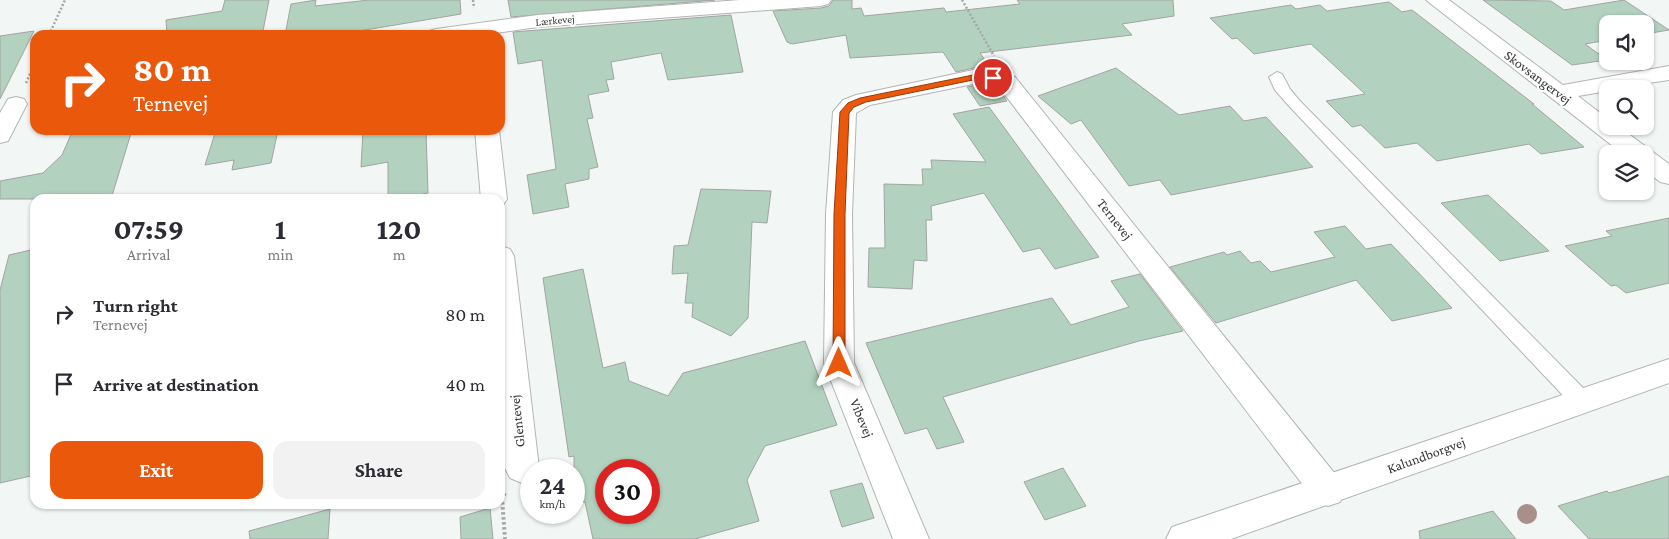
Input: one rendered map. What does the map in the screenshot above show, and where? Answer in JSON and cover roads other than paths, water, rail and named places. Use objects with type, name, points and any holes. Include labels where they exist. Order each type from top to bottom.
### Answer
[{"type":"street","name":"Lærkevej","points":[[487,30],[538,21],[821,0]]},
{"type":"street","name":"Skovsangervej","points":[[1436,0],[1627,145]]},
{"type":"street","points":[[1558,92],[1669,73]]},
{"type":"street","name":"Ternevej","points":[[845,112],[851,105],[864,100],[978,76],[1007,82],[1328,491]]},
{"type":"street","points":[[0,136],[17,104]]},
{"type":"street","name":"Vibevej","points":[[845,112],[839,214],[839,363],[911,539]]},
{"type":"street","points":[[488,135],[493,194]]},
{"type":"street","points":[[1654,165],[1669,176]]},
{"type":"street","name":"Glentevej","points":[[505,304],[521,459]]},
{"type":"street","name":"Kalundborgvej","points":[[1184,539],[1328,491],[1581,400],[1669,371]]},
{"type":"lane","points":[[1277,77],[1283,90],[1294,103],[1581,400]]}]
